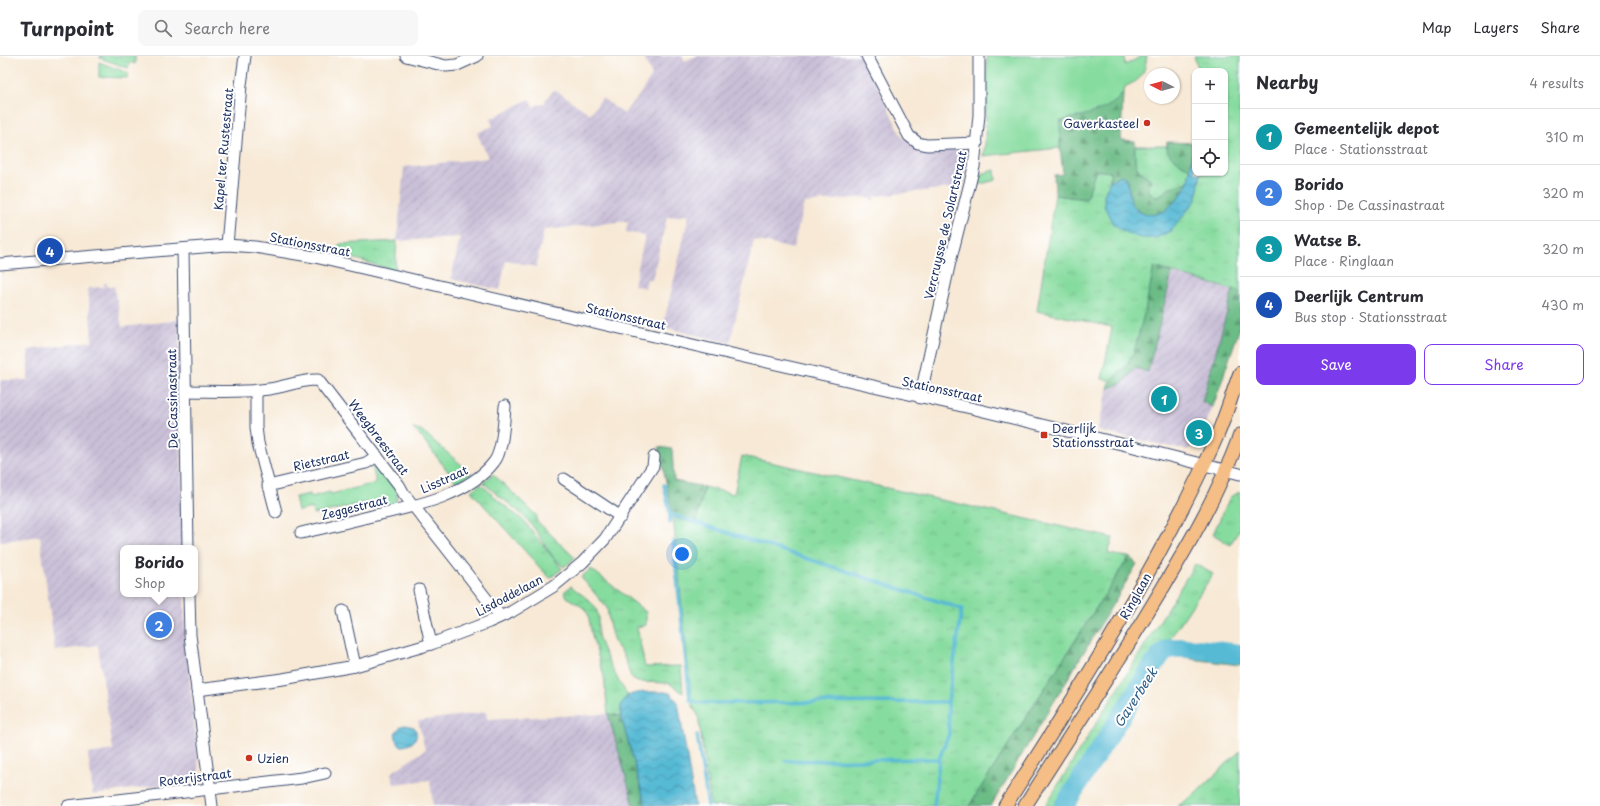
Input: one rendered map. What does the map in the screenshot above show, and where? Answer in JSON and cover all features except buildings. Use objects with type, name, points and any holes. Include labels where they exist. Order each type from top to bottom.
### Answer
[{"type":"main road","name":"Ringlaan","points":[[1005,806],[1118,627],[1172,527],[1203,465],[1217,435],[1240,373]]},
{"type":"main road","name":"Ringlaan","points":[[1025,806],[1138,628],[1179,560],[1208,508],[1226,471],[1240,435]]},
{"type":"street","name":"Kapel ter Rustestraat","points":[[227,245],[241,85],[245,56]]},
{"type":"street","points":[[406,56],[443,61],[446,66],[457,65],[477,56]]},
{"type":"street","points":[[867,56],[909,136],[918,143],[927,145],[977,143]]},
{"type":"street","name":"Vercruysse de Solartstraat","points":[[920,398],[949,266],[974,167],[979,115],[979,56]]},
{"type":"street","name":"Stationsstraat","points":[[0,264],[227,245],[255,247],[315,257],[1134,447],[1240,474]]},
{"type":"street","name":"De Cassinastraat","points":[[183,249],[188,545]]},
{"type":"street","name":"Weegbreestraat","points":[[185,391],[256,391],[275,389],[310,380],[318,380],[500,616]]},
{"type":"street","points":[[256,391],[256,427],[258,443],[276,512]]},
{"type":"street","name":"Lisstraat","points":[[414,506],[434,500],[463,487],[478,478],[495,462],[500,447],[506,406]]},
{"type":"street","name":"Rietstraat","points":[[268,486],[366,463],[377,456]]},
{"type":"street","name":"Lisdoddelaan","points":[[197,690],[283,679],[355,666],[431,644],[489,622],[528,603],[570,574],[605,539],[621,518],[653,466],[654,457]]},
{"type":"street","points":[[564,479],[621,518]]},
{"type":"street","name":"Zeggestraat","points":[[301,533],[414,506]]},
{"type":"street","points":[[419,590],[431,644]]},
{"type":"street","points":[[189,597],[190,635],[212,806]]},
{"type":"street","points":[[343,611],[355,666]]},
{"type":"street","name":"Roterijstraat","points":[[68,806],[302,778],[325,773]]},
{"type":"shaded area","points":[[643,56],[682,56],[685,61],[696,56],[863,56],[902,137],[911,144],[954,149],[964,151],[968,155],[962,187],[875,196],[875,200],[864,197],[804,203],[793,249],[754,240],[730,343],[663,327],[689,215],[667,217],[652,280],[647,279],[645,288],[634,285],[645,236],[626,232],[628,221],[544,230],[536,267],[506,260],[500,290],[451,279],[460,237],[397,241],[404,167],[488,158],[477,133],[493,126],[490,119],[530,99],[533,107],[539,104],[540,105],[546,102],[545,101],[554,89],[590,114],[602,98],[624,114],[652,76]]},
{"type":"shaded area","points":[[1172,273],[1233,290],[1202,402],[1213,407],[1195,446],[1186,450],[1097,431],[1108,389],[1124,382],[1135,368],[1148,371]]},
{"type":"shaded area","points":[[104,283],[107,283],[107,286],[114,286],[122,327],[179,320],[183,545],[120,545],[120,597],[184,597],[185,635],[200,779],[93,795],[88,754],[113,750],[98,645],[55,651],[40,536],[0,542],[0,380],[28,380],[28,350],[92,341],[88,288],[104,287]]},
{"type":"shaded area","points":[[486,712],[487,719],[608,714],[634,806],[433,806],[430,780],[394,784],[391,773],[425,750],[418,721]]},
{"type":"green space","points":[[100,56],[135,56],[135,64],[130,62],[128,68],[100,58]]},
{"type":"green space","points":[[987,56],[1124,56],[1125,65],[1142,56],[1147,56],[1142,75],[1136,81],[1126,86],[1122,94],[1115,101],[1098,111],[1060,121],[1060,148],[983,156],[985,144]]},
{"type":"green space","points":[[1194,56],[1240,56],[1240,292],[1154,267],[1140,334],[1131,359],[1120,373],[1110,380],[1102,379],[1112,327],[1037,311],[1055,195],[1086,199],[1096,170],[1111,172],[1110,181],[1104,195],[1105,208],[1171,231],[1196,200],[1200,176],[1228,176],[1228,68],[1198,68]]},
{"type":"green space","points":[[99,62],[128,73],[127,78],[99,77]]},
{"type":"green space","points":[[1123,93],[1121,140],[1135,141],[1136,166],[1151,180],[1149,190],[1153,196],[1159,196],[1170,188],[1188,182],[1171,207],[1155,215],[1139,212],[1131,203],[1127,178],[1121,175],[1110,181],[1111,172],[1096,170],[1086,199],[1055,195],[1054,175],[1063,174],[1060,148],[1060,121],[1086,115],[1101,109]]},
{"type":"green space","points":[[1167,142],[1192,143],[1190,169],[1178,162],[1168,151]]},
{"type":"green space","points":[[1135,146],[1166,146],[1173,157],[1190,169],[1188,182],[1170,188],[1159,196],[1153,196],[1149,190],[1146,175],[1139,170],[1137,166],[1135,159]]},
{"type":"green space","points":[[995,170],[996,180],[978,185],[981,174]]},
{"type":"green space","points":[[397,241],[395,271],[339,254],[337,249],[340,244]]},
{"type":"green space","points":[[1154,267],[1172,273],[1148,372],[1135,368],[1124,382],[1108,389],[1110,380],[1124,369],[1134,352]]},
{"type":"green space","points":[[1233,290],[1240,292],[1240,327],[1213,407],[1202,402]]},
{"type":"green space","points":[[412,428],[421,430],[472,474],[456,482],[419,434]]},
{"type":"green space","points":[[659,447],[672,449],[674,481],[704,487],[696,524],[673,517]]},
{"type":"green space","points":[[742,456],[1113,538],[1108,554],[1129,557],[969,806],[711,806],[698,715],[692,705],[673,517],[696,524],[704,487],[734,494]]},
{"type":"green space","points":[[378,465],[397,490],[397,499],[393,504],[385,506],[382,499],[321,513],[313,514],[312,508],[298,511],[295,497],[310,494],[311,497],[330,492],[331,494],[376,483],[372,467]]},
{"type":"green space","points":[[493,474],[537,516],[536,520],[575,558],[564,567],[554,558],[530,523],[483,482]]},
{"type":"green space","points":[[481,484],[524,521],[562,569],[550,578],[543,571],[471,491]]},
{"type":"green space","points":[[1240,492],[1240,529],[1230,545],[1213,534],[1230,497]]},
{"type":"green space","points":[[1129,557],[1137,564],[991,806],[969,806]]},
{"type":"green space","points":[[1195,564],[1213,574],[1108,732],[1061,806],[1045,806]]},
{"type":"green space","points":[[591,569],[646,612],[646,625],[637,627],[645,667],[681,666],[683,693],[669,683],[637,682],[631,677],[623,654],[614,642],[607,608],[581,577]]},
{"type":"green space","points":[[571,586],[585,597],[596,609],[599,639],[620,684],[628,695],[622,704],[621,716],[608,714],[604,676],[592,636],[588,614],[584,608],[568,598],[564,592]]},
{"type":"green space","points":[[1192,653],[1240,658],[1240,665],[1191,659]]},
{"type":"green space","points":[[608,714],[621,716],[646,806],[634,806]]},
{"type":"green space","points":[[1240,751],[1240,806],[1178,806],[1194,795]]},
{"type":"water","points":[[1192,158],[1192,176],[1200,176],[1196,200],[1171,231],[1156,238],[1141,238],[1128,234],[1113,224],[1105,208],[1104,195],[1110,181],[1121,175],[1127,178],[1131,203],[1139,212],[1154,215],[1166,210],[1180,197],[1188,182]]},
{"type":"water","points":[[641,692],[670,693],[678,702],[695,806],[646,806],[621,716],[621,707],[624,700],[628,696]]},
{"type":"water","points":[[405,725],[414,727],[416,731],[416,738],[409,745],[401,746],[397,742],[395,733],[401,726]]},
{"type":"waterway","points":[[664,485],[670,514],[670,523]]},
{"type":"waterway","points":[[670,514],[962,609],[948,702],[949,734],[939,759],[934,806]]},
{"type":"waterway","points":[[673,541],[690,700],[699,703],[948,702]]},
{"type":"waterway","name":"Gaverbeek","points":[[1064,806],[1154,664],[1165,652],[1169,649],[1182,648],[1240,654]]},
{"type":"waterway","points":[[697,735],[708,806]]},
{"type":"waterway","points":[[785,761],[939,759]]},
{"type":"place","name":"Gaverkasteel","points":[[1147,123]]},
{"type":"place","name":"Deerlijk Centrum","points":[[50,251]]},
{"type":"place","name":"Gemeentelijk depot","points":[[1164,399]]},
{"type":"place","name":"Watse B.","points":[[1199,433]]},
{"type":"place","name":"Deerlijk Stationsstraat","points":[[1044,435]]},
{"type":"place","name":"Borido","points":[[159,625]]},
{"type":"place","name":"Uzien","points":[[249,758]]}]
